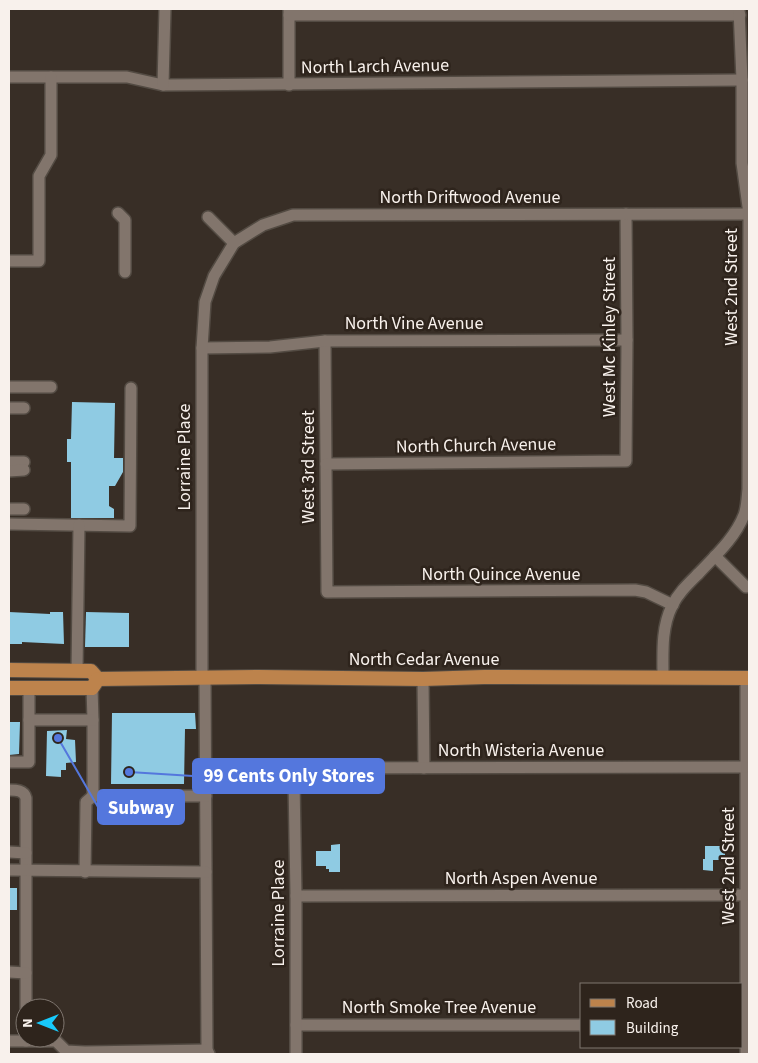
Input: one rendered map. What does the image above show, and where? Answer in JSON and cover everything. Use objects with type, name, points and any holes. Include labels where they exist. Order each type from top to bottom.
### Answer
[{"type":"main road","name":"North Cedar Avenue","points":[[9,670],[91,672],[95,684]]},
{"type":"main road","name":"North Cedar Avenue","points":[[9,688],[204,677],[747,678]]},
{"type":"street","points":[[163,85],[165,9]]},
{"type":"street","points":[[289,84],[289,12],[740,12]]},
{"type":"street","name":"West 2nd Street","points":[[663,678],[664,636],[667,620],[673,605],[684,587],[730,539],[743,517],[747,503],[749,214],[742,163],[742,80],[745,28],[740,12]]},
{"type":"street","points":[[9,262],[39,262],[39,176],[50,155],[51,76]]},
{"type":"street","name":"North Larch Avenue","points":[[9,77],[127,78],[163,85],[742,80]]},
{"type":"street","points":[[118,213],[125,220],[125,272]]},
{"type":"street","name":"West Mc Kinley Street","points":[[626,214],[626,461]]},
{"type":"street","name":"North Driftwood Avenue","points":[[234,243],[263,225],[293,215],[749,214]]},
{"type":"street","points":[[208,217],[234,243]]},
{"type":"street","name":"Lorraine Place","points":[[208,1052],[202,348],[208,294],[214,276],[234,243]]},
{"type":"street","name":"North Vine Avenue","points":[[202,348],[270,347],[325,341],[627,340]]},
{"type":"street","name":"West 3rd Street","points":[[325,341],[327,592]]},
{"type":"street","points":[[9,387],[51,387]]},
{"type":"street","points":[[9,524],[130,526],[131,388]]},
{"type":"street","points":[[9,408],[24,408]]},
{"type":"street","name":"North Church Avenue","points":[[326,464],[626,461]]},
{"type":"street","points":[[9,462],[24,466],[9,471]]},
{"type":"street","points":[[9,509],[24,509]]},
{"type":"street","points":[[77,671],[79,525]]},
{"type":"street","points":[[714,556],[746,587]]},
{"type":"street","name":"North Quince Avenue","points":[[327,592],[635,590],[646,592],[673,605]]},
{"type":"street","points":[[423,678],[424,768]]},
{"type":"street","name":"West 2nd Street","points":[[746,1054],[744,1025],[747,678]]},
{"type":"street","points":[[93,796],[95,684]]},
{"type":"street","points":[[9,762],[29,762],[29,688]]},
{"type":"street","points":[[29,720],[93,720]]},
{"type":"street","name":"North Wisteria Avenue","points":[[297,771],[308,768],[745,767]]},
{"type":"street","name":"Lorraine Place","points":[[296,1054],[294,781],[297,771]]},
{"type":"street","points":[[9,790],[17,790],[25,794],[26,998]]},
{"type":"street","points":[[86,872],[86,802],[93,796],[206,796]]},
{"type":"street","points":[[9,852],[26,852]]},
{"type":"street","points":[[9,870],[206,872]]},
{"type":"street","name":"North Aspen Avenue","points":[[296,896],[746,896]]},
{"type":"street","points":[[9,972],[26,973]]},
{"type":"street","name":"North Smoke Tree Avenue","points":[[296,1025],[580,1025]]},
{"type":"street","points":[[63,1048],[66,1051],[76,1052],[208,1052]]},
{"type":"building","points":[[72,402],[115,403],[114,458],[123,458],[123,472],[115,486],[109,486],[109,506],[114,509],[114,518],[71,518],[71,462],[67,462],[67,439],[71,439]]},
{"type":"building","points":[[9,612],[50,614],[50,612],[63,612],[64,644],[22,642],[22,644],[9,644]]},
{"type":"building","points":[[86,612],[129,613],[129,647],[85,647]]},
{"type":"building","points":[[112,713],[195,713],[196,729],[185,729],[184,784],[111,784]]},
{"type":"building","points":[[9,722],[20,722],[19,754],[9,755]]},
{"type":"building","points":[[67,730],[66,739],[75,740],[76,762],[66,763],[66,770],[61,770],[61,777],[46,776],[47,731]]},
{"type":"building","points":[[340,844],[340,872],[329,872],[326,866],[316,866],[316,851],[331,851],[331,845]]},
{"type":"building","points":[[705,846],[725,846],[725,860],[713,860],[713,871],[703,870]]},
{"type":"building","points":[[9,888],[17,888],[17,910],[9,910]]},
{"type":"place","name":"Subway","points":[[58,738]]},
{"type":"place","name":"99 Cents Only Stores","points":[[129,772]]}]
